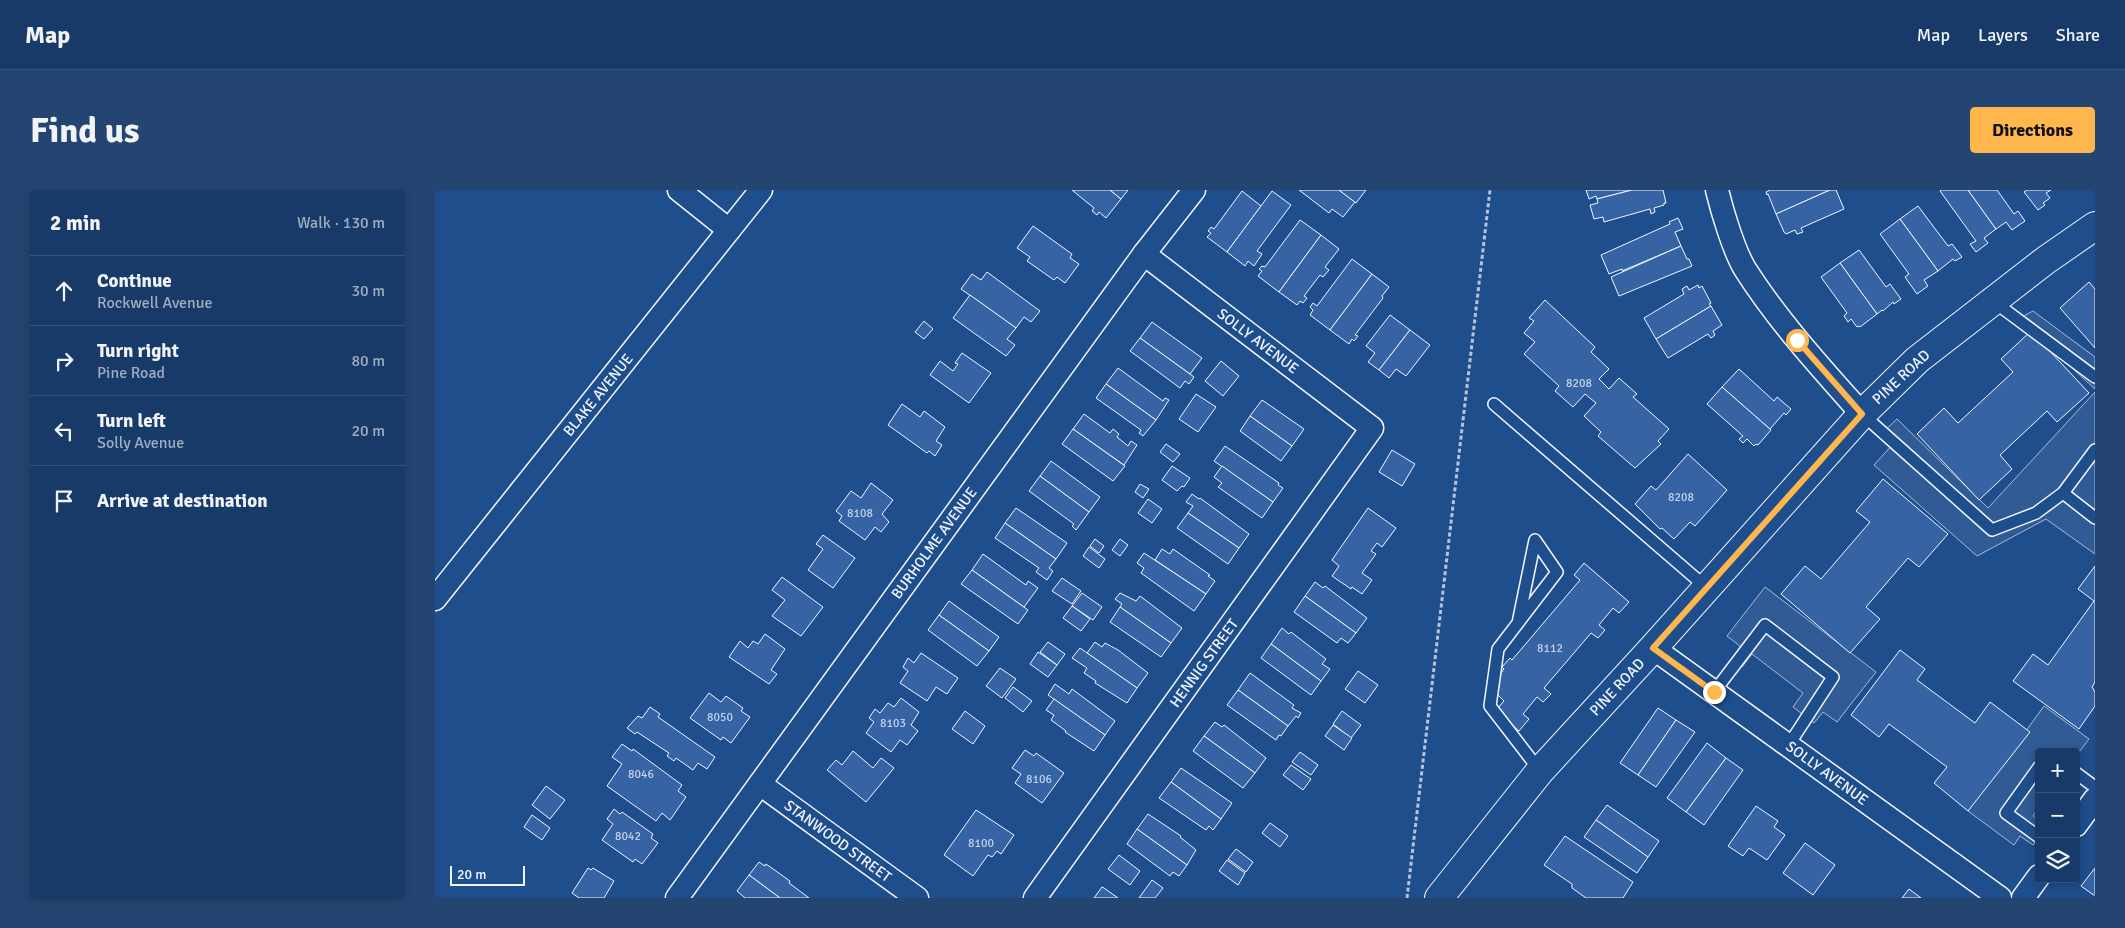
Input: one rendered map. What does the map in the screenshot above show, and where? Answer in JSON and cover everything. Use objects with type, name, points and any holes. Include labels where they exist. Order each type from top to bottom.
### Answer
[{"type":"street","points":[[679,190],[729,230]]},
{"type":"street","name":"BLAKE AVENUE","points":[[435,600],[761,190]]},
{"type":"street","name":"BURHOLME AVENUE","points":[[677,898],[1144,254],[1194,190]]},
{"type":"street","points":[[1717,190],[1722,210],[1744,267],[1797,340],[1862,414]]},
{"type":"street","name":"PINE ROAD","points":[[1439,898],[1540,771],[1653,648],[1862,414],[1917,360],[2095,226]]},
{"type":"street","name":"SOLLY AVENUE","points":[[1144,254],[1372,428]]},
{"type":"street","name":"HENNIG STREET","points":[[1035,898],[1372,428]]},
{"type":"street","name":"SOLLY AVENUE","points":[[1653,648],[2000,898]]},
{"type":"street","name":"STANWOOD STREET","points":[[759,784],[917,898]]},
{"type":"street","points":[[2080,820],[2095,799]]},
{"type":"street","points":[[2023,898],[2035,882]]},
{"type":"lane","points":[[1993,301],[2095,377]]},
{"type":"lane","points":[[1494,404],[1707,588]]},
{"type":"lane","points":[[1862,414],[1992,530],[2036,513],[2063,493],[2095,450]]},
{"type":"lane","points":[[2063,493],[2095,518]]},
{"type":"lane","points":[[1518,623],[1535,540],[1557,572],[1518,623],[1498,649],[1490,706],[1540,771]]},
{"type":"lane","points":[[1714,692],[1765,625],[1833,677],[1788,746]]},
{"type":"lane","points":[[2035,774],[2007,813],[2035,835]]},
{"type":"lane","points":[[2080,776],[2095,787]]},
{"type":"path","points":[[1407,898],[1490,190]]},
{"type":"shaded area","points":[[2033,311],[2095,357],[2095,389],[2018,319]]},
{"type":"shaded area","points":[[2095,392],[2095,510],[2089,518],[2095,523],[2095,554],[2046,519],[1977,556],[1874,465],[1894,443],[1879,436],[1897,419],[1988,508]]},
{"type":"shaded area","points":[[1765,587],[1876,672],[1837,722],[1823,712],[1814,723],[1793,707],[1803,693],[1752,654],[1742,667],[1732,659],[1741,647],[1727,636]]},
{"type":"shaded area","points":[[2044,706],[2089,739],[2080,751],[2080,748],[2035,748],[2035,813],[2033,816],[2035,818],[2035,843],[2033,845],[2020,836],[2014,845],[1968,811]]},
{"type":"building","points":[[1072,190],[1110,190],[1121,199],[1106,218],[1099,212],[1097,215],[1092,211],[1094,208]]},
{"type":"building","points":[[1110,190],[1128,190],[1121,199]]},
{"type":"building","points":[[1299,190],[1339,190],[1355,202],[1343,217],[1332,209],[1329,213]]},
{"type":"building","points":[[1339,190],[1366,190],[1356,203]]},
{"type":"building","points":[[1586,190],[1632,190],[1597,199],[1596,196],[1589,199]]},
{"type":"building","points":[[1632,190],[1663,190],[1666,203],[1654,208],[1655,212],[1651,214],[1650,209],[1604,222],[1603,217],[1594,219],[1590,205],[1598,203],[1597,199]]},
{"type":"building","points":[[1770,190],[1830,190],[1776,214],[1766,192]]},
{"type":"building","points":[[1830,190],[1836,190],[1844,209],[1801,228],[1803,232],[1797,234],[1795,230],[1786,234],[1784,232],[1776,214]]},
{"type":"building","points":[[1968,190],[1996,229],[1984,238],[1988,243],[1976,252],[1970,244],[1976,241],[1940,191]]},
{"type":"building","points":[[1968,190],[1997,190],[2014,214],[2018,211],[2025,221],[2012,230],[2006,222],[1996,229]]},
{"type":"building","points":[[2027,190],[2051,190],[2046,193],[2050,198],[2038,210],[2024,192]]},
{"type":"building","points":[[1242,191],[1261,206],[1227,252],[1207,237],[1211,233],[1208,231],[1211,227],[1214,229]]},
{"type":"building","points":[[1272,191],[1291,205],[1257,251],[1262,254],[1254,266],[1248,261],[1245,266],[1227,252]]},
{"type":"building","points":[[1918,206],[1948,246],[1952,244],[1962,257],[1955,261],[1953,259],[1938,271],[1900,219]]},
{"type":"building","points":[[1678,218],[1683,229],[1675,232],[1681,246],[1622,271],[1622,269],[1609,274],[1601,255],[1670,224],[1669,222]]},
{"type":"building","points":[[1900,219],[1938,271],[1924,280],[1928,286],[1917,294],[1905,277],[1909,274],[1880,234]]},
{"type":"building","points":[[1300,220],[1321,235],[1279,292],[1258,276],[1262,271],[1259,269],[1262,266],[1265,267]]},
{"type":"building","points":[[1033,226],[1072,254],[1070,258],[1079,264],[1065,283],[1057,277],[1054,280],[1027,261],[1030,257],[1017,248]]},
{"type":"building","points":[[1321,235],[1339,249],[1325,267],[1329,270],[1323,277],[1320,275],[1304,296],[1307,298],[1303,303],[1300,301],[1297,305],[1279,292]]},
{"type":"building","points":[[1681,246],[1692,266],[1619,296],[1611,277]]},
{"type":"building","points":[[1859,250],[1886,287],[1890,284],[1901,299],[1894,304],[1893,302],[1877,314],[1840,263]]},
{"type":"building","points":[[1352,259],[1372,274],[1330,330],[1310,315],[1313,310],[1310,307],[1313,303],[1317,306]]},
{"type":"building","points":[[1840,263],[1877,314],[1860,327],[1857,327],[1851,319],[1848,322],[1844,316],[1847,313],[1821,277]]},
{"type":"building","points":[[987,272],[1040,311],[1031,322],[1024,317],[1016,328],[961,289],[972,274],[981,280]]},
{"type":"building","points":[[1372,274],[1389,287],[1355,335],[1358,336],[1354,341],[1352,339],[1349,344],[1330,330]]},
{"type":"building","points":[[2089,282],[2095,289],[2095,348],[2060,308]]},
{"type":"building","points":[[1698,285],[1699,288],[1702,286],[1711,306],[1656,339],[1644,318],[1684,294],[1682,289],[1687,286],[1689,290]]},
{"type":"building","points":[[970,295],[1016,328],[1007,339],[1015,345],[1006,356],[953,318]]},
{"type":"building","points":[[1545,300],[1595,347],[1591,352],[1609,369],[1599,379],[1609,389],[1619,378],[1637,394],[1633,397],[1669,429],[1658,441],[1661,444],[1635,468],[1598,436],[1601,432],[1584,416],[1596,403],[1585,394],[1573,407],[1555,391],[1559,386],[1524,354],[1535,342],[1524,333],[1534,321],[1529,318]]},
{"type":"building","points":[[1711,306],[1722,325],[1713,331],[1715,335],[1711,338],[1708,334],[1668,358],[1656,339]]},
{"type":"building","points":[[1390,315],[1410,330],[1379,370],[1368,362],[1375,353],[1366,346]]},
{"type":"building","points":[[924,321],[933,329],[924,339],[915,332]]},
{"type":"building","points":[[1152,322],[1202,358],[1190,374],[1140,338]]},
{"type":"building","points":[[1410,330],[1430,345],[1406,376],[1396,369],[1389,378],[1379,370]]},
{"type":"building","points":[[2031,331],[2089,393],[2057,422],[2047,411],[2000,455],[2012,469],[1979,500],[1917,434],[1944,408],[1958,423],[2013,372],[2001,359]]},
{"type":"building","points":[[1140,338],[1194,377],[1189,384],[1185,381],[1180,388],[1130,351]]},
{"type":"building","points":[[962,353],[991,373],[969,403],[930,375],[940,361],[953,371],[958,364],[955,363]]},
{"type":"building","points":[[1221,361],[1239,376],[1223,396],[1205,381]]},
{"type":"building","points":[[1118,368],[1163,401],[1165,398],[1169,400],[1156,420],[1106,384]]},
{"type":"building","points":[[1739,369],[1774,401],[1777,397],[1791,409],[1786,415],[1784,413],[1770,429],[1722,387]]},
{"type":"building","points":[[1106,384],[1156,420],[1143,436],[1139,433],[1141,430],[1096,398]]},
{"type":"building","points":[[1722,387],[1771,430],[1758,445],[1754,446],[1747,439],[1743,443],[1739,439],[1743,436],[1707,404]]},
{"type":"building","points":[[1196,394],[1216,407],[1198,432],[1179,419]]},
{"type":"building","points":[[1262,400],[1304,429],[1292,446],[1250,416]]},
{"type":"building","points":[[902,404],[920,417],[924,411],[945,427],[936,441],[942,445],[935,456],[929,451],[927,453],[888,425]]},
{"type":"building","points":[[1084,414],[1110,433],[1113,429],[1119,434],[1117,437],[1128,446],[1131,441],[1137,445],[1124,465],[1073,429]]},
{"type":"building","points":[[1250,416],[1292,446],[1281,461],[1240,431]]},
{"type":"building","points":[[1073,429],[1125,466],[1113,481],[1062,444]]},
{"type":"building","points":[[1166,444],[1180,454],[1173,462],[1160,452]]},
{"type":"building","points":[[1225,446],[1279,483],[1278,485],[1283,488],[1273,502],[1214,461]]},
{"type":"building","points":[[1392,450],[1415,464],[1402,486],[1379,472]]},
{"type":"building","points":[[1688,454],[1727,490],[1695,526],[1690,522],[1674,539],[1662,528],[1660,529],[1635,504],[1651,486],[1656,490]]},
{"type":"building","points":[[1051,461],[1100,497],[1089,512],[1040,476]]},
{"type":"building","points":[[1172,466],[1190,478],[1184,487],[1182,486],[1177,491],[1162,480]]},
{"type":"building","points":[[1222,466],[1273,502],[1262,518],[1218,487],[1222,483],[1214,477]]},
{"type":"building","points":[[1040,476],[1089,512],[1076,530],[1072,526],[1074,524],[1029,491]]},
{"type":"building","points":[[1883,479],[1948,534],[1919,567],[1908,558],[1866,607],[1880,619],[1850,653],[1781,594],[1805,566],[1821,579],[1870,522],[1856,511]]},
{"type":"building","points":[[871,483],[893,500],[882,514],[889,522],[881,532],[875,527],[865,540],[839,521],[842,516],[836,511],[851,491],[861,498]]},
{"type":"building","points":[[1140,484],[1149,489],[1143,498],[1135,492]]},
{"type":"building","points":[[1192,494],[1249,534],[1239,548],[1188,513],[1193,506],[1186,502]]},
{"type":"building","points":[[1148,499],[1162,509],[1152,523],[1138,513]]},
{"type":"building","points":[[1016,508],[1067,543],[1056,559],[1005,523]]},
{"type":"building","points":[[1368,508],[1396,528],[1382,547],[1377,543],[1371,551],[1376,554],[1362,573],[1372,580],[1362,594],[1332,576],[1339,566],[1332,560]]},
{"type":"building","points":[[1188,513],[1239,548],[1228,564],[1177,528]]},
{"type":"building","points":[[1005,523],[1056,559],[1049,568],[1053,571],[1047,580],[1036,572],[1039,568],[995,538]]},
{"type":"building","points":[[823,535],[855,558],[833,588],[808,570],[823,549],[816,544]]},
{"type":"building","points":[[1095,539],[1104,546],[1099,553],[1090,546]]},
{"type":"building","points":[[1120,539],[1128,545],[1120,556],[1112,550]]},
{"type":"building","points":[[1089,547],[1105,559],[1099,568],[1083,556]]},
{"type":"building","points":[[1162,549],[1170,554],[1173,549],[1210,575],[1208,576],[1215,581],[1206,594],[1155,560]]},
{"type":"building","points":[[1144,553],[1206,594],[1194,611],[1141,573],[1144,568],[1137,563]]},
{"type":"building","points":[[983,554],[1026,585],[1028,581],[1038,588],[1024,607],[972,570]]},
{"type":"building","points":[[1584,563],[1629,602],[1619,613],[1613,608],[1599,625],[1605,630],[1598,638],[1591,633],[1544,688],[1551,694],[1543,702],[1537,697],[1523,714],[1529,719],[1519,731],[1495,711],[1504,701],[1495,692],[1500,686],[1495,681],[1504,669],[1502,667],[1510,658],[1512,660],[1580,580],[1574,575]]},
{"type":"building","points":[[2095,566],[2095,682],[2092,687],[2095,692],[2095,706],[2079,729],[2013,681],[2033,654],[2048,665],[2094,601],[2078,589]]},
{"type":"building","points":[[972,570],[1028,610],[1018,624],[961,584]]},
{"type":"building","points":[[782,577],[823,607],[801,636],[772,616],[785,600],[772,590]]},
{"type":"building","points":[[1062,578],[1081,591],[1072,604],[1052,591]]},
{"type":"building","points":[[1315,582],[1323,588],[1325,586],[1367,618],[1356,633],[1305,596]]},
{"type":"building","points":[[1082,593],[1102,607],[1093,620],[1072,606]]},
{"type":"building","points":[[1120,593],[1136,601],[1140,596],[1182,628],[1171,643],[1120,607],[1122,604],[1115,599]]},
{"type":"building","points":[[1305,596],[1356,633],[1348,643],[1341,638],[1337,643],[1294,612]]},
{"type":"building","points":[[949,601],[999,637],[989,651],[939,615]]},
{"type":"building","points":[[1072,606],[1090,619],[1081,631],[1063,618]]},
{"type":"building","points":[[1120,607],[1171,643],[1161,657],[1110,622]]},
{"type":"building","points":[[939,615],[989,651],[977,666],[928,630]]},
{"type":"building","points":[[1282,628],[1289,634],[1291,632],[1326,659],[1322,664],[1330,669],[1321,681],[1271,644]]},
{"type":"building","points":[[765,634],[785,649],[771,670],[777,674],[769,684],[729,657],[740,641],[748,648],[753,641],[758,644]]},
{"type":"building","points":[[1048,642],[1065,654],[1057,665],[1040,652]]},
{"type":"building","points":[[1095,642],[1102,647],[1105,643],[1118,650],[1148,673],[1137,688],[1087,653]]},
{"type":"building","points":[[1271,644],[1321,681],[1311,695],[1261,658]]},
{"type":"building","points":[[1080,648],[1137,688],[1127,703],[1095,683],[1096,681],[1084,673],[1087,668],[1072,658]]},
{"type":"building","points":[[1900,650],[1925,669],[1917,680],[1975,723],[1990,702],[2030,732],[1968,811],[1934,783],[1947,767],[1889,724],[1879,737],[1851,715]]},
{"type":"building","points":[[1038,652],[1057,665],[1048,677],[1030,664]]},
{"type":"building","points":[[921,653],[958,678],[947,694],[936,687],[927,701],[900,683],[908,671],[903,667],[908,658],[914,663]]},
{"type":"building","points":[[1000,668],[1016,679],[1002,698],[986,686]]},
{"type":"building","points":[[1358,671],[1378,685],[1365,703],[1345,689]]},
{"type":"building","points":[[1250,673],[1294,705],[1292,708],[1301,713],[1298,718],[1296,716],[1288,726],[1238,690]]},
{"type":"building","points":[[1055,684],[1069,694],[1072,689],[1115,721],[1105,735],[1048,695]]},
{"type":"building","points":[[1013,687],[1032,701],[1023,712],[1005,698]]},
{"type":"building","points":[[1238,690],[1288,726],[1281,736],[1279,735],[1276,740],[1227,705]]},
{"type":"building","points":[[709,693],[721,702],[726,696],[743,708],[741,711],[750,717],[731,743],[723,737],[721,740],[690,718]]},
{"type":"building","points":[[901,698],[919,712],[911,725],[918,731],[907,745],[900,740],[891,752],[866,733],[874,722],[869,718],[875,709],[880,713],[888,703],[894,707]]},
{"type":"building","points":[[1054,699],[1105,735],[1094,751],[1065,732],[1051,720],[1054,715],[1046,710]]},
{"type":"building","points":[[650,707],[660,714],[658,717],[715,757],[707,769],[698,763],[693,770],[676,758],[674,761],[667,756],[669,753],[637,732],[635,734],[627,728],[638,716],[642,718]]},
{"type":"building","points":[[1658,708],[1676,720],[1638,775],[1620,763]]},
{"type":"building","points":[[965,711],[985,726],[973,744],[952,729]]},
{"type":"building","points":[[1342,711],[1361,725],[1351,738],[1333,724]]},
{"type":"building","points":[[1676,720],[1695,732],[1656,787],[1638,775]]},
{"type":"building","points":[[1215,722],[1222,727],[1224,725],[1266,758],[1255,773],[1204,736]]},
{"type":"building","points":[[1333,725],[1352,738],[1344,750],[1325,736]]},
{"type":"building","points":[[1204,736],[1255,773],[1243,788],[1193,751]]},
{"type":"building","points":[[1707,743],[1726,758],[1686,812],[1667,798]]},
{"type":"building","points":[[622,744],[632,751],[633,749],[682,785],[678,791],[686,797],[670,820],[662,813],[656,821],[607,786],[622,764],[612,757]]},
{"type":"building","points":[[1025,750],[1034,756],[1036,753],[1064,773],[1042,803],[1015,783],[1021,774],[1012,768]]},
{"type":"building","points":[[853,751],[873,768],[881,758],[894,768],[866,802],[827,770],[836,760],[842,765]]},
{"type":"building","points":[[1300,752],[1318,765],[1311,775],[1292,762]]},
{"type":"building","points":[[1726,758],[1743,770],[1704,825],[1686,812]]},
{"type":"building","points":[[1291,765],[1311,779],[1303,790],[1283,775]]},
{"type":"building","points":[[1181,768],[1232,803],[1221,819],[1171,782]]},
{"type":"building","points":[[1171,782],[1221,819],[1213,830],[1209,826],[1206,830],[1159,798]]},
{"type":"building","points":[[546,786],[565,800],[550,819],[532,805]]},
{"type":"building","points":[[1607,805],[1659,841],[1648,857],[1596,820]]},
{"type":"building","points":[[1756,806],[1778,821],[1774,827],[1785,835],[1767,860],[1749,848],[1743,856],[1728,846]]},
{"type":"building","points":[[614,809],[620,814],[622,812],[653,834],[651,838],[658,843],[642,864],[635,859],[633,862],[602,840],[613,824],[607,819]]},
{"type":"building","points":[[976,810],[1014,835],[1001,854],[997,851],[992,857],[988,855],[973,876],[944,855]]},
{"type":"building","points":[[1148,814],[1181,836],[1196,850],[1187,865],[1137,829]]},
{"type":"building","points":[[532,815],[550,828],[542,840],[524,827]]},
{"type":"building","points":[[1596,820],[1648,857],[1637,873],[1584,837]]},
{"type":"building","points":[[1270,823],[1288,836],[1280,847],[1262,833]]},
{"type":"building","points":[[1137,829],[1187,865],[1179,876],[1173,872],[1170,876],[1127,844]]},
{"type":"building","points":[[1565,836],[1633,882],[1623,898],[1586,898],[1572,888],[1572,884],[1544,865]]},
{"type":"building","points":[[1805,843],[1835,865],[1813,895],[1783,873]]},
{"type":"building","points":[[1236,849],[1253,862],[1246,872],[1228,859]]},
{"type":"building","points":[[1119,855],[1140,871],[1130,885],[1108,869]]},
{"type":"building","points":[[1227,860],[1245,873],[1238,885],[1219,871]]},
{"type":"building","points":[[759,862],[765,866],[766,864],[790,881],[789,883],[809,898],[780,898],[749,875]]},
{"type":"building","points":[[588,868],[591,870],[593,868],[614,881],[604,898],[579,898],[572,893]]},
{"type":"building","points":[[2095,868],[2095,896],[2081,886]]},
{"type":"building","points":[[749,875],[780,898],[745,898],[737,891]]},
{"type":"building","points":[[1152,880],[1163,888],[1155,898],[1139,898]]},
{"type":"building","points":[[1102,887],[1104,888],[1118,898],[1094,898]]},
{"type":"building","points":[[1909,889],[1921,898],[1902,898]]},
{"type":"route","points":[[1714,692],[1653,648],[1862,414],[1797,340]]}]
